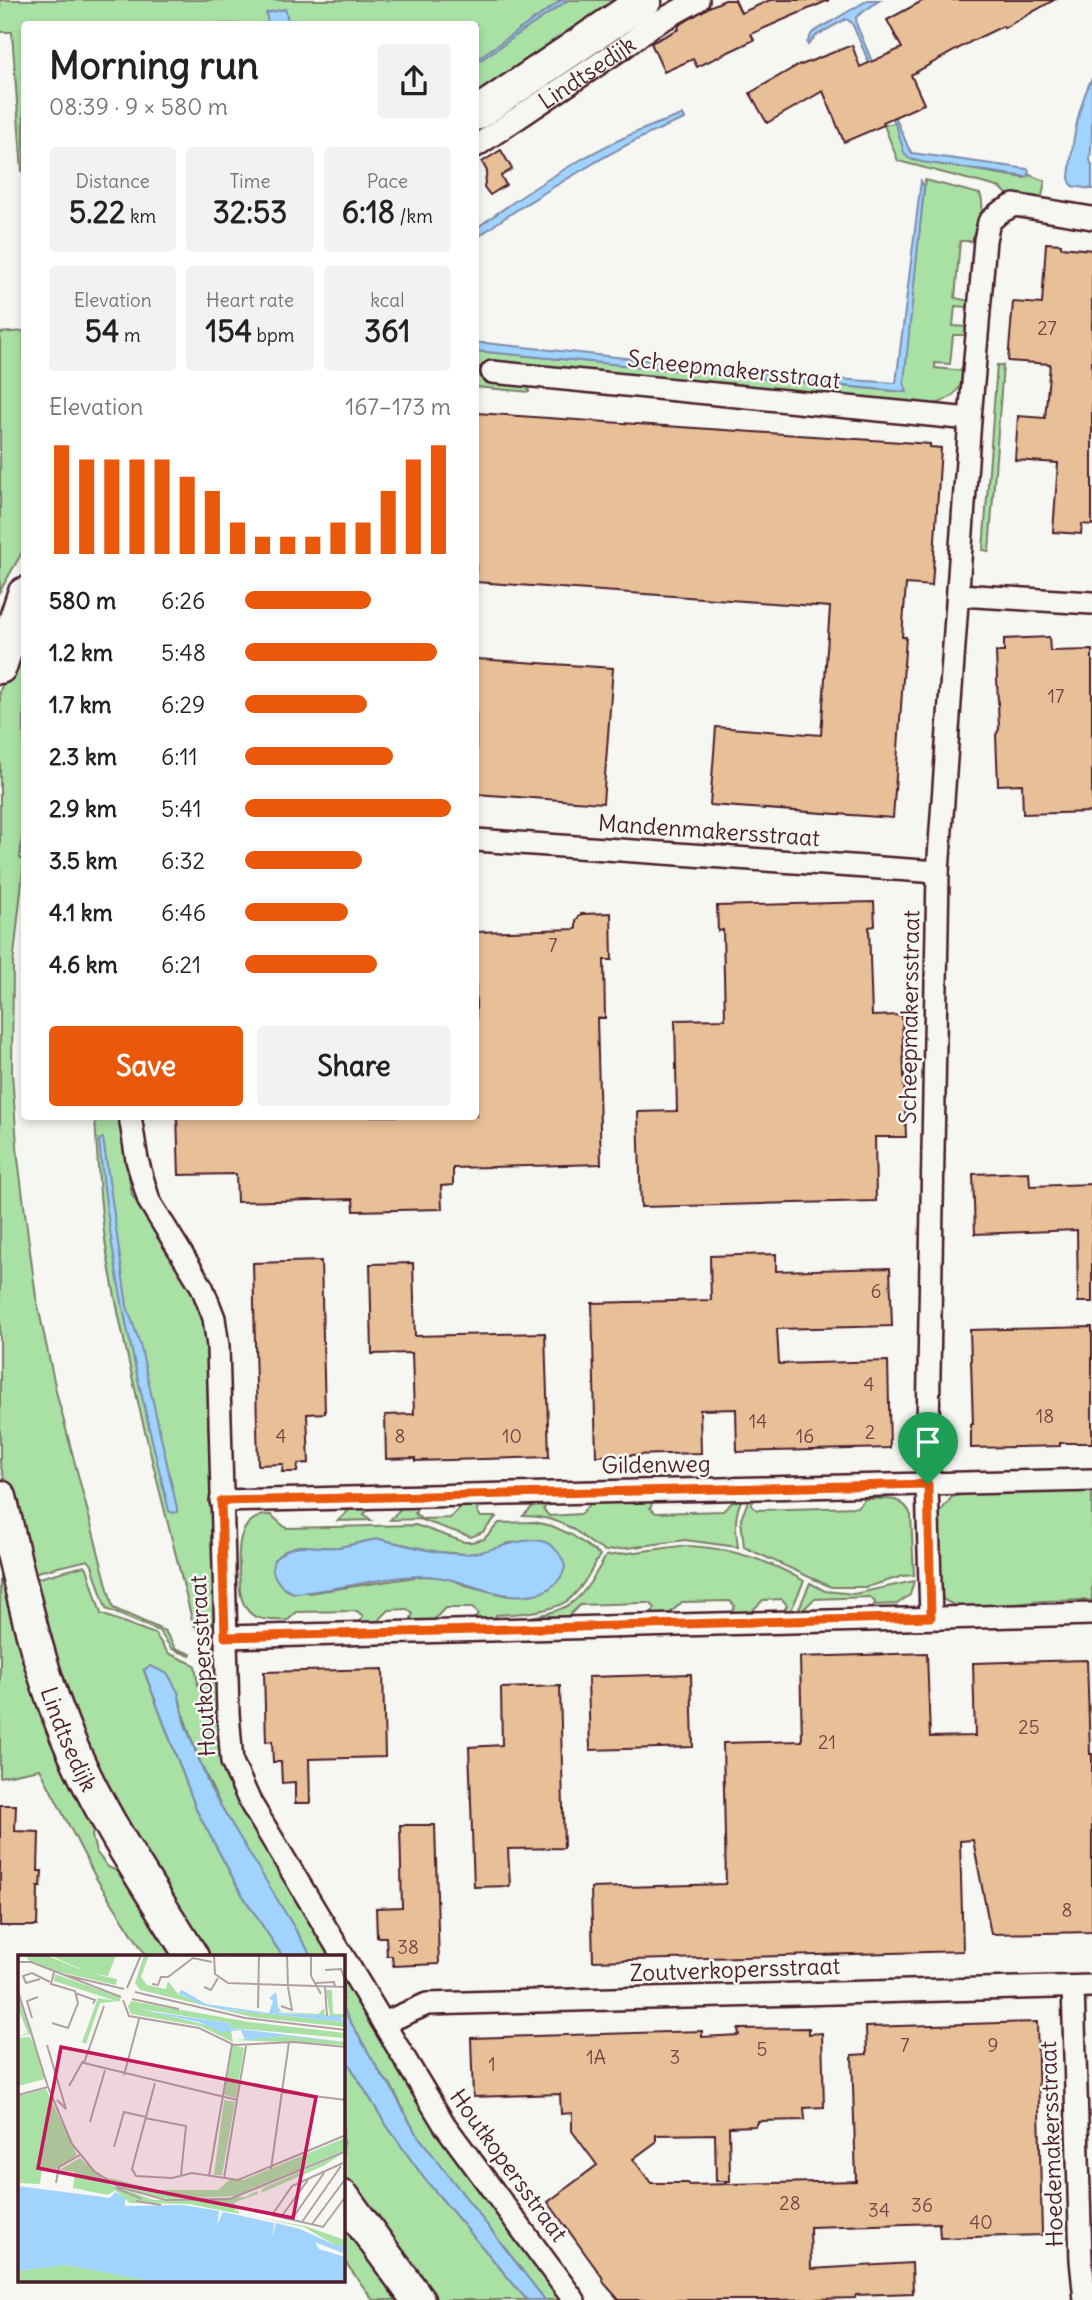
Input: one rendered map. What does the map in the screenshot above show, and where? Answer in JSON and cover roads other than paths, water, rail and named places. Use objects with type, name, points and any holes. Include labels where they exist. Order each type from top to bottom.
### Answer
[{"type":"street","name":"Lindtsedijk","points":[[479,112],[645,0]]},
{"type":"street","name":"Lindtsedijk","points":[[479,143],[653,25],[698,0]]},
{"type":"street","name":"Scheepmakersstraat","points":[[931,1617],[928,1484],[938,872],[985,240],[989,222],[1014,205],[1092,218]]},
{"type":"street","name":"Scheepmakersstraat","points":[[492,372],[970,419]]},
{"type":"street","points":[[959,595],[1092,603]]},
{"type":"street","points":[[0,667],[21,603]]},
{"type":"street","name":"Mandenmakersstraat","points":[[479,840],[938,872]]},
{"type":"street","name":"Houtkopersstraat","points":[[131,1120],[137,1160],[149,1201],[202,1287],[214,1318],[218,1346],[225,1637],[232,1762],[250,1802],[342,1955]]},
{"type":"street","name":"Gildenweg","points":[[221,1501],[1092,1480]]},
{"type":"street","name":"Lindtsedijk","points":[[0,1497],[48,1684],[71,1746],[120,1839],[191,1955]]},
{"type":"street","points":[[225,1637],[1092,1614]]},
{"type":"street","name":"Houtkopersstraat","points":[[345,1959],[444,2124],[574,2300]]},
{"type":"street","name":"Zoutverkopersstraat","points":[[384,2024],[427,2004],[1083,1986]]},
{"type":"street","name":"Hoedemakersstraat","points":[[1083,1986],[1081,2260],[1085,2300]]},
{"type":"street","points":[[345,2200],[418,2300]]},
{"type":"water","points":[[562,0],[568,0],[479,61],[479,58]]},
{"type":"water","points":[[868,0],[880,0],[856,17],[857,26],[912,153],[1027,169],[1028,177],[908,158],[852,23],[846,19],[817,35],[808,45],[807,43],[812,33]]},
{"type":"water","points":[[285,9],[288,21],[267,21],[266,13]]},
{"type":"water","points":[[1092,78],[1092,189],[1072,186],[1069,178],[1079,114]]},
{"type":"water","points":[[683,115],[685,119],[601,159],[513,212],[479,237],[479,226],[529,191],[578,161],[655,124]]},
{"type":"water","points":[[921,181],[924,187],[904,383],[907,392],[479,351],[479,343],[793,376],[896,383]]},
{"type":"water","points":[[103,1138],[127,1306],[140,1344],[177,1508],[177,1512],[173,1513],[169,1511],[147,1419],[118,1281],[99,1140]]},
{"type":"water","points":[[379,1539],[454,1554],[474,1553],[537,1540],[555,1549],[565,1567],[558,1581],[549,1588],[540,1593],[520,1596],[423,1576],[391,1578],[294,1593],[284,1588],[274,1575],[274,1560],[290,1549],[305,1546],[339,1547]]},
{"type":"water","points":[[150,1666],[168,1674],[178,1692],[184,1722],[210,1788],[311,1955],[282,1955],[240,1891],[197,1811],[144,1670]]},
{"type":"water","points":[[345,2012],[390,2085],[415,2132],[545,2300],[527,2300],[424,2178],[385,2123],[345,2057]]}]
